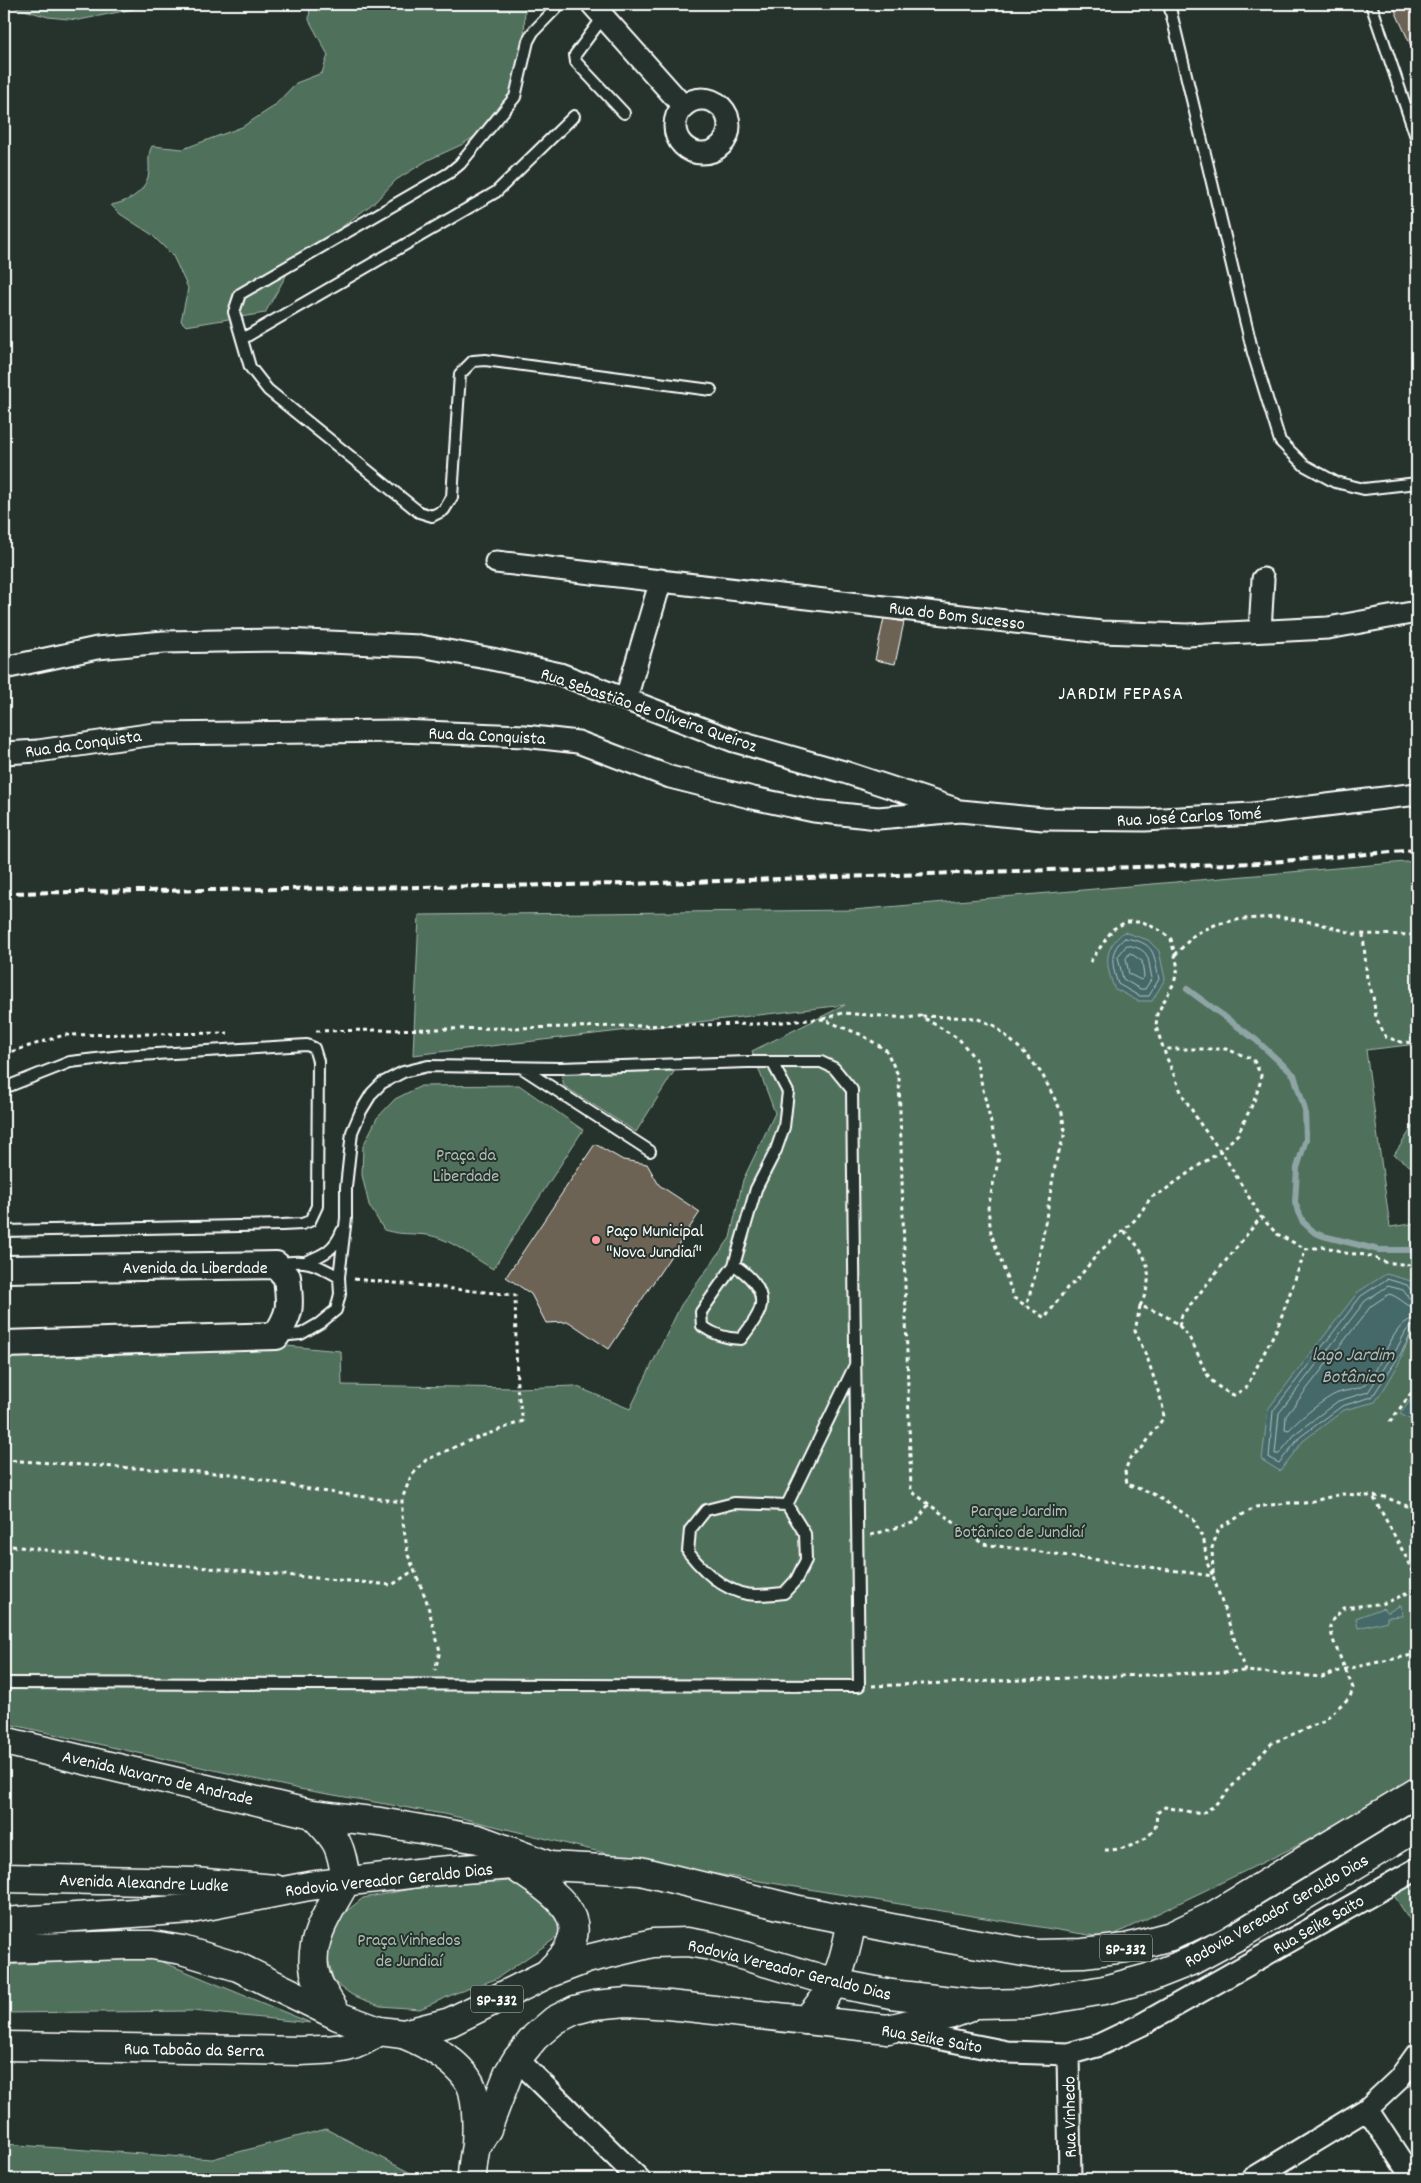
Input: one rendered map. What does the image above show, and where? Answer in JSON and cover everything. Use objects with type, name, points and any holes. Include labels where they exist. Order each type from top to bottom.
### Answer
[{"type":"main road","name":"Avenida Navarro de Andrade","points":[[4,1741],[312,1814],[380,1822],[478,1839],[549,1866]]},
{"type":"main road","name":"Rodovia Vereador Geraldo Dias","points":[[4,1922],[191,1909],[284,1890],[426,1872],[513,1865],[549,1866],[640,1871],[799,1910],[1035,1954],[1083,1953],[1126,1948],[1171,1936],[1213,1916],[1417,1792]]},
{"type":"main road","points":[[312,1814],[330,1832],[342,1851],[346,1881],[317,1935],[314,1967],[321,1988],[338,2016]]},
{"type":"main road","name":"Rodovia Vereador Geraldo Dias","points":[[391,2033],[450,2022],[547,1974],[617,1950],[653,1943],[687,1942],[712,1946],[835,1983],[891,1994],[978,2004],[1028,2003],[1104,1990],[1148,1978],[1191,1961],[1266,1919],[1417,1827]]},
{"type":"main road","points":[[513,1865],[562,1901],[570,1914],[574,1930],[571,1942],[565,1954],[547,1974]]},
{"type":"main road","name":"Avenida Alexandre Ludke","points":[[4,1878],[194,1882],[284,1890]]},
{"type":"main road","points":[[806,2020],[820,2006],[835,1983],[845,1959],[852,1920]]},
{"type":"main road","points":[[4,1949],[152,1945],[182,1950],[238,1967],[338,2016],[424,2043],[439,2052],[458,2068],[473,2089],[476,2116],[476,2146],[472,2160],[472,2179]]},
{"type":"main road","name":"Rua Seike Saito","points":[[476,2146],[487,2129],[513,2065],[535,2037],[555,2020],[574,2010],[594,2005],[626,2002],[660,2004],[888,2029]]},
{"type":"main road","points":[[888,2029],[952,2014],[978,2004]]},
{"type":"main road","name":"Rua Taboão da Serra","points":[[4,2046],[301,2051],[348,2048],[391,2033]]},
{"type":"street","points":[[598,10],[683,106]]},
{"type":"street","name":"Rua do Bom Sucesso","points":[[496,562],[1101,632],[1187,635],[1328,628],[1417,612]]},
{"type":"street","points":[[1260,631],[1263,578]]},
{"type":"street","points":[[626,698],[661,580]]},
{"type":"street","name":"Rua Sebastião de Oliveira Queiroz","points":[[4,668],[97,648],[164,642],[283,640],[410,646],[492,659],[560,674],[734,741],[844,772],[960,811]]},
{"type":"street","name":"Rua da Conquista","points":[[4,753],[38,751],[154,734],[400,731],[524,736],[578,742],[670,777],[814,811],[878,818],[960,811]]},
{"type":"street","name":"Rua José Carlos Tomé","points":[[960,811],[1043,819],[1145,820],[1252,814],[1417,794]]},
{"type":"street","name":"Avenida da Liberdade","points":[[4,1269],[276,1265],[287,1277],[290,1302],[288,1318],[276,1336]]},
{"type":"street","points":[[4,1344],[276,1336]]},
{"type":"street","name":"Rua Seike Saito","points":[[888,2029],[1007,2052],[1068,2054],[1097,2046],[1141,2025],[1417,1869]]},
{"type":"street","name":"Rua Vinhedo","points":[[1068,2054],[1070,2179]]},
{"type":"street","points":[[1252,2179],[1368,2109],[1399,2079],[1417,2054]]},
{"type":"street","points":[[473,2089],[489,2085],[513,2065],[639,2179]]},
{"type":"street","points":[[1368,2109],[1412,2179]]},
{"type":"lane","points":[[560,4],[533,32],[528,41],[515,96],[460,164],[240,294],[234,312],[250,367],[268,390],[419,512],[432,516],[444,510],[452,498],[460,374],[473,361],[485,360],[711,390]]},
{"type":"lane","points":[[1169,4],[1253,353],[1280,441],[1304,465],[1335,482],[1364,489],[1417,483]]},
{"type":"lane","points":[[1371,4],[1413,115],[1417,140]]},
{"type":"lane","points":[[598,10],[575,55],[576,62],[624,113]]},
{"type":"lane","points":[[242,339],[496,192],[574,116]]},
{"type":"lane","points":[[4,1088],[70,1062],[122,1056],[307,1045],[314,1048],[318,1061],[317,1206],[310,1221],[302,1224],[282,1225],[4,1231]]},
{"type":"lane","points":[[734,1265],[756,1284],[760,1298],[760,1309],[741,1339],[729,1339],[714,1334],[702,1326],[701,1312],[734,1265],[756,1189],[776,1150],[784,1127],[788,1092],[772,1062]]},
{"type":"lane","points":[[4,1683],[859,1686],[852,1090],[834,1068],[821,1062],[772,1062],[522,1067],[428,1066],[402,1072],[382,1084],[372,1093],[360,1111],[352,1132],[346,1187],[346,1218],[339,1277],[340,1294],[336,1310],[320,1323],[301,1334],[276,1336]]},
{"type":"lane","points":[[522,1067],[650,1151]]},
{"type":"lane","points":[[307,1261],[325,1254],[339,1238],[346,1218]]},
{"type":"lane","points":[[276,1265],[293,1261],[307,1261],[319,1265],[339,1277]]},
{"type":"lane","points":[[787,1505],[856,1362]]},
{"type":"lane","points":[[734,1503],[787,1505],[805,1534],[806,1560],[796,1580],[784,1593],[754,1596],[729,1588],[703,1572],[688,1552],[690,1530],[706,1510],[734,1503]]},
{"type":"path","points":[[1175,956],[1195,934],[1217,924],[1242,919],[1279,917],[1316,923],[1355,934],[1417,935]]},
{"type":"path","points":[[1090,962],[1113,929],[1126,922],[1142,922],[1172,939],[1178,968],[1174,983],[1156,1014],[1156,1026],[1182,1094],[1261,1218],[1277,1234],[1306,1249],[1322,1247],[1336,1249],[1345,1253],[1366,1255],[1385,1262],[1410,1264],[1417,1270]]},
{"type":"path","points":[[1363,934],[1367,979],[1373,996],[1376,1018],[1386,1037],[1401,1042],[1417,1043]]},
{"type":"path","points":[[311,1031],[747,1024],[822,1019],[843,1013],[906,1018],[921,1016],[976,1018],[995,1026],[1027,1055],[1042,1074],[1062,1113],[1065,1133],[1056,1161],[1037,1269],[1026,1307]]},
{"type":"path","points":[[921,1016],[959,1039],[976,1060],[998,1157],[988,1208],[991,1234],[1014,1298],[1045,1318],[1067,1288],[1076,1281],[1099,1252],[1137,1218],[1151,1197],[1162,1192],[1220,1152],[1238,1134],[1254,1101],[1261,1075],[1258,1066],[1250,1058],[1226,1049],[1164,1049]]},
{"type":"path","points":[[822,1019],[862,1035],[886,1050],[899,1077],[911,1491],[983,1544],[1213,1576]]},
{"type":"path","points":[[4,1054],[64,1035],[232,1032]]},
{"type":"path","points":[[1179,1326],[1182,1315],[1261,1218]]},
{"type":"path","points":[[1124,1231],[1144,1254],[1149,1282],[1140,1306],[1135,1331],[1147,1357],[1162,1404],[1164,1417],[1143,1447],[1130,1458],[1125,1472],[1127,1484],[1153,1494],[1193,1519],[1204,1541],[1208,1563],[1245,1671]]},
{"type":"path","points":[[1140,1306],[1158,1312],[1184,1330],[1195,1348],[1209,1379],[1224,1391],[1234,1395],[1246,1388],[1278,1326],[1306,1249]]},
{"type":"path","points":[[339,1277],[515,1295],[517,1388],[523,1421],[466,1442],[426,1460],[412,1476],[402,1502],[408,1555],[426,1599],[440,1651],[431,1685]]},
{"type":"path","points":[[1390,1422],[1417,1384]]},
{"type":"path","points":[[4,1460],[231,1474],[320,1491],[402,1502]]},
{"type":"path","points":[[1213,1576],[1212,1548],[1219,1528],[1256,1507],[1305,1503],[1342,1494],[1373,1498],[1385,1497],[1417,1510]]},
{"type":"path","points":[[1373,1498],[1405,1555],[1417,1583]]},
{"type":"path","points":[[858,1544],[871,1535],[916,1522],[929,1504]]},
{"type":"path","points":[[4,1545],[144,1562],[392,1585],[414,1570]]},
{"type":"path","points":[[1105,1850],[1128,1847],[1152,1833],[1156,1826],[1157,1813],[1165,1807],[1201,1814],[1214,1806],[1272,1743],[1322,1722],[1350,1697],[1353,1688],[1333,1640],[1330,1626],[1333,1619],[1344,1608],[1385,1603],[1417,1589]]},
{"type":"path","points":[[859,1686],[1245,1671],[1322,1677],[1417,1654]]},
{"type":"green space","points":[[4,4],[139,4],[134,9],[79,20],[48,17]]},
{"type":"green space","points":[[310,4],[525,4],[524,46],[515,94],[498,108],[492,119],[477,135],[461,145],[428,160],[396,180],[376,201],[292,265],[265,313],[186,326],[181,321],[188,288],[173,256],[151,234],[120,214],[111,205],[123,202],[134,196],[146,183],[149,169],[149,154],[152,146],[183,149],[242,127],[273,107],[296,83],[322,73],[328,55],[309,20]]},
{"type":"green space","name":"Parque Jardim Botânico de Jundiaí","points":[[1417,861],[1417,1044],[1366,1050],[1390,1227],[1417,1223],[1417,1776],[1305,1842],[1107,1938],[637,1861],[449,1815],[299,1789],[4,1723],[4,1358],[265,1344],[341,1351],[342,1385],[517,1388],[575,1386],[630,1409],[681,1305],[730,1238],[743,1180],[775,1113],[752,1051],[845,1005],[413,1055],[419,915],[853,910]]},
{"type":"green space","points":[[560,1068],[675,1070],[636,1132],[564,1086]]},
{"type":"green space","name":"Praça da Liberdade","points":[[519,1085],[583,1130],[493,1269],[453,1244],[436,1237],[384,1230],[369,1205],[362,1175],[363,1146],[377,1118],[395,1099],[421,1086]]},
{"type":"green space","points":[[1417,1120],[1417,1171],[1394,1155]]},
{"type":"green space","points":[[1417,1878],[1417,1931],[1391,1891]]},
{"type":"green space","name":"Praça Vinhedos de Jundiaí","points":[[513,1881],[550,1905],[562,1921],[559,1936],[496,1979],[456,1993],[420,2009],[380,2006],[352,1995],[334,1982],[324,1944],[339,1917],[363,1898],[433,1885]]},
{"type":"green space","points":[[153,1958],[311,2023],[193,2011],[4,2013],[4,1965]]},
{"type":"green space","points":[[326,2129],[422,2179],[4,2179],[4,2144],[212,2159]]},
{"type":"water","points":[[1124,932],[1148,940],[1159,951],[1165,979],[1152,1001],[1138,1001],[1114,988],[1109,972],[1109,951]]},
{"type":"water","name":"lago Jardim Botânico","points":[[1386,1274],[1411,1281],[1413,1298],[1411,1330],[1393,1374],[1375,1402],[1344,1410],[1303,1441],[1280,1471],[1262,1460],[1268,1409],[1358,1292]]},
{"type":"water","points":[[1417,1392],[1417,1423],[1400,1414]]},
{"type":"water","points":[[1401,1605],[1402,1616],[1387,1617],[1387,1621],[1358,1628],[1356,1618],[1383,1608],[1387,1613]]},
{"type":"building","points":[[1392,4],[1417,4],[1417,59]]},
{"type":"building","points":[[884,618],[904,622],[895,664],[875,660]]},
{"type":"building","points":[[595,1144],[623,1160],[647,1164],[659,1185],[700,1212],[609,1349],[569,1322],[546,1323],[531,1294],[506,1277]]},
{"type":"waterway","points":[[1187,989],[1256,1040],[1294,1075],[1305,1110],[1306,1139],[1297,1168],[1295,1203],[1303,1222],[1315,1233],[1323,1236],[1379,1250],[1417,1250]]},
{"type":"railway","points":[[4,893],[629,884],[1258,863],[1417,850]]},
{"type":"place","name":"Paço Municipal \"Nova Jundiaí\"","points":[[596,1240]]},
{"type":"district","name":"JARDIM FEPASA","points":[[1121,692]]}]
